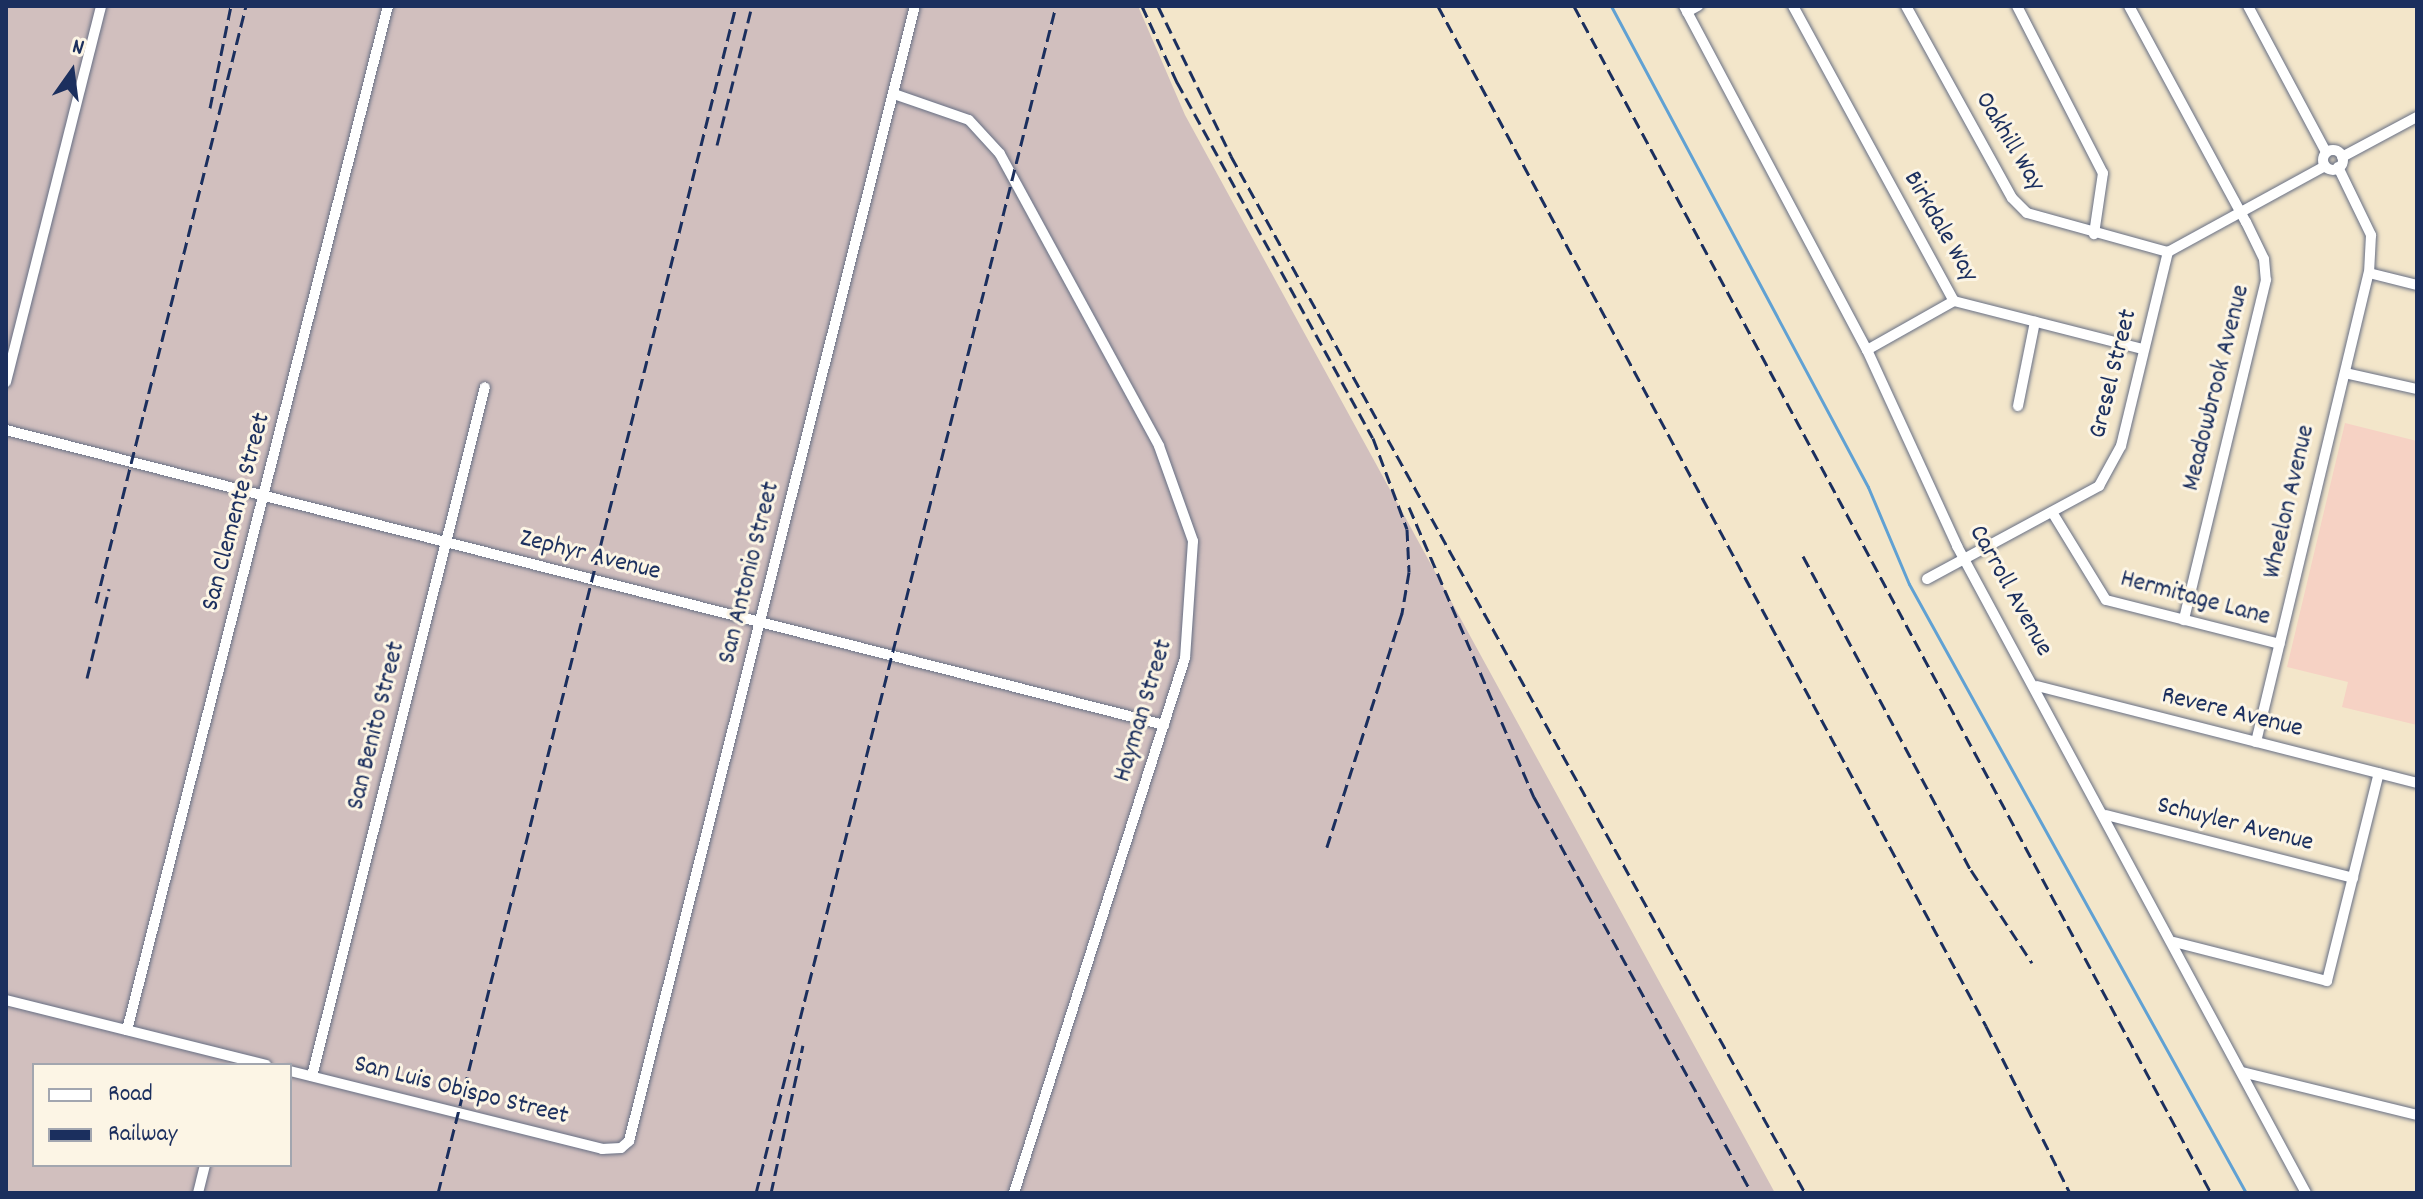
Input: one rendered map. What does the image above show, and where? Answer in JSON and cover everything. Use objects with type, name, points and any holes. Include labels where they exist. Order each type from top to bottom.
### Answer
[{"type":"street","points":[[6,382],[101,6]]},
{"type":"street","name":"San Clemente Street","points":[[127,1030],[388,6]]},
{"type":"street","name":"San Antonio Street","points":[[621,1148],[633,1130],[915,6]]},
{"type":"street","name":"Birkdale Way","points":[[1793,6],[1954,301],[2143,349]]},
{"type":"street","name":"Oakhill Way","points":[[1906,6],[2012,198],[2047,223],[2168,252]]},
{"type":"street","points":[[2017,6],[2103,173],[2094,234]]},
{"type":"street","name":"Meadowbrook Avenue","points":[[2129,6],[2241,213],[2264,259],[2266,280],[2184,620]]},
{"type":"street","points":[[2248,6],[2326,152],[2325,166]]},
{"type":"street","name":"Carroll Avenue","points":[[1690,8],[1867,350],[1966,557],[2306,1193]]},
{"type":"street","name":"Hayman Street","points":[[894,94],[969,120],[1000,154],[1159,446],[1193,541],[1191,629],[1164,725],[1014,1193]]},
{"type":"street","points":[[2168,252],[2325,166],[2340,162],[2417,117]]},
{"type":"street","points":[[2326,152],[2336,150],[2340,162]]},
{"type":"street","name":"Wheelon Avenue","points":[[2256,742],[2369,273],[2371,235],[2340,162]]},
{"type":"street","name":"Gresel Street","points":[[1927,579],[2099,486],[2112,468],[2168,252]]},
{"type":"street","points":[[2369,273],[2417,285]]},
{"type":"street","points":[[1867,350],[1954,301]]},
{"type":"street","points":[[2018,406],[2035,322]]},
{"type":"street","points":[[2345,373],[2417,389]]},
{"type":"street","name":"San Benito Street","points":[[312,1076],[485,387]]},
{"type":"street","name":"Zephyr Avenue","points":[[6,430],[1164,725]]},
{"type":"street","name":"Hermitage Lane","points":[[2052,512],[2106,600],[2280,644]]},
{"type":"street","name":"Revere Avenue","points":[[2037,686],[2417,783]]},
{"type":"street","points":[[2174,942],[2327,981],[2379,773]]},
{"type":"street","name":"Schuyler Avenue","points":[[2106,815],[2353,878]]},
{"type":"street","points":[[6,1000],[127,1030],[231,1061]]},
{"type":"street","name":"San Luis Obispo Street","points":[[292,1071],[602,1149],[621,1148]]},
{"type":"street","points":[[2242,1072],[2417,1115]]},
{"type":"street","points":[[198,1193],[204,1167]]},
{"type":"shaded area","points":[[6,6],[1138,6],[1185,115],[1775,1193],[6,1193]]},
{"type":"shaded area","points":[[2345,423],[2417,441],[2417,725],[2342,707],[2348,682],[2287,667]]},
{"type":"waterway","points":[[1611,6],[1868,487],[1909,584],[2246,1193]]},
{"type":"railway","points":[[210,108],[231,6]]},
{"type":"railway","points":[[96,603],[246,6]]},
{"type":"railway","points":[[438,1193],[736,6]]},
{"type":"railway","points":[[717,145],[752,6]]},
{"type":"railway","points":[[756,1193],[1056,6]]},
{"type":"railway","points":[[1142,6],[1177,82],[1373,438],[1407,529],[1409,572],[1402,613],[1327,847]]},
{"type":"railway","points":[[1158,6],[1231,156],[1805,1193]]},
{"type":"railway","points":[[1438,6],[1986,1026],[2070,1193]]},
{"type":"railway","points":[[1574,6],[2211,1193]]},
{"type":"railway","points":[[1409,507],[1534,797],[1752,1193]]},
{"type":"railway","points":[[1803,556],[1971,870],[2032,963]]},
{"type":"railway","points":[[87,678],[109,589]]},
{"type":"railway","points":[[771,1193],[803,1045]]}]
